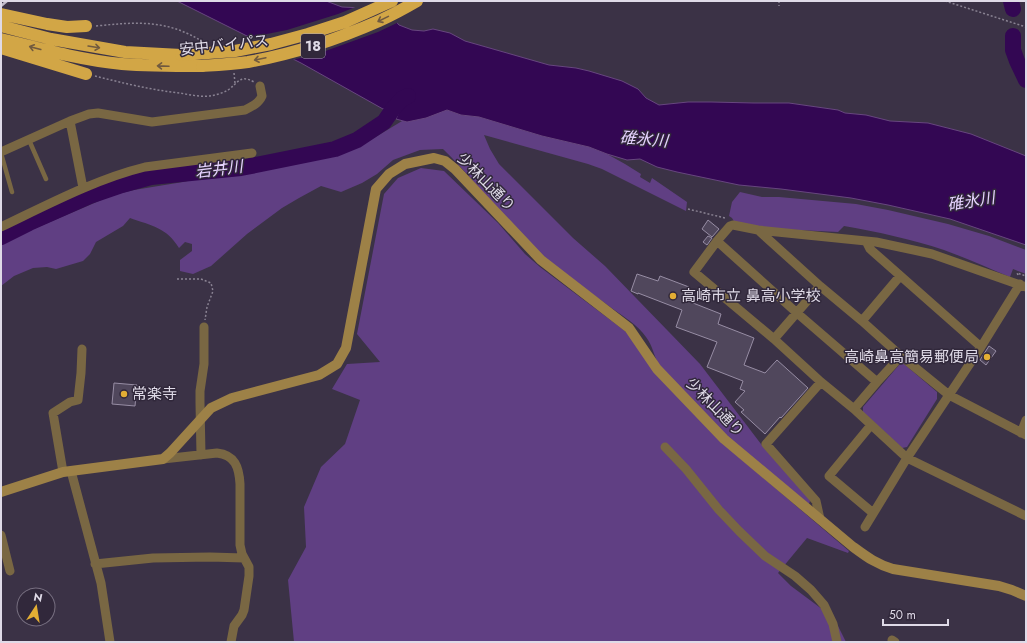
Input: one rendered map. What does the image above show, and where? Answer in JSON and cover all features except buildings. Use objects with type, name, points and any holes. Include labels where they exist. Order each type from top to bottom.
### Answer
[{"type":"highway","name":"安中バイパス","points":[[3,18],[51,39],[125,52],[181,55],[234,51],[271,44],[345,22],[392,1]]},
{"type":"highway","name":"安中バイパス","points":[[1,39],[48,51],[121,64],[202,66],[247,62],[281,55],[346,35],[381,21],[417,1]]},
{"type":"highway","points":[[3,18],[67,27],[86,26]]},
{"type":"highway","points":[[1,48],[86,74]]},
{"type":"street","points":[[1,152],[89,114],[98,113],[152,122],[245,110],[254,106],[260,101],[262,96],[260,86]]},
{"type":"street","points":[[70,121],[83,188]]},
{"type":"street","points":[[1,227],[83,188],[130,170],[252,153]]},
{"type":"street","name":"少林山通り","points":[[201,420],[211,408],[232,398],[319,374],[337,364],[346,348],[376,189],[389,174],[404,164],[434,158],[445,161],[455,169],[541,260],[629,328],[657,369],[724,439],[870,560],[893,569],[999,586],[1026,596]]},
{"type":"street","points":[[865,526],[907,458],[948,395],[1023,286],[932,254],[876,242],[758,230],[733,225],[730,226],[694,272],[774,339],[907,458],[1026,516]]},
{"type":"street","points":[[758,230],[820,286],[948,395],[1023,434],[1026,420]]},
{"type":"street","points":[[717,241],[877,382]]},
{"type":"street","points":[[866,241],[870,249],[981,347]]},
{"type":"street","points":[[862,321],[900,276]]},
{"type":"street","points":[[774,339],[820,286]]},
{"type":"street","points":[[201,455],[200,391],[204,364],[204,327]]},
{"type":"street","points":[[82,349],[78,400],[70,402],[52,413],[67,471],[101,583],[110,642]]},
{"type":"street","points":[[854,409],[901,356]]},
{"type":"street","points":[[820,519],[816,502],[766,444],[821,382]]},
{"type":"street","points":[[162,459],[170,453],[201,420]]},
{"type":"street","points":[[871,425],[828,476],[873,514]]},
{"type":"street","points":[[665,447],[686,469],[719,510],[739,531],[766,556],[795,576],[824,605],[833,624],[837,642]]},
{"type":"street","points":[[1,492],[67,471],[217,453],[223,453],[230,457],[239,474],[240,545],[242,554],[249,567],[250,576],[244,610],[234,626],[232,642]]},
{"type":"street","points":[[1,535],[10,571]]},
{"type":"street","points":[[95,564],[153,558],[210,556],[244,558]]},
{"type":"lane","points":[[29,140],[46,179]]},
{"type":"lane","points":[[1,152],[12,192]]},
{"type":"path","points":[[779,1],[779,6]]},
{"type":"path","points":[[945,1],[1026,27]]},
{"type":"path","points":[[86,26],[93,27],[143,23],[155,24],[172,28],[204,43]]},
{"type":"path","points":[[234,69],[235,83]]},
{"type":"path","points":[[86,74],[134,86],[195,95],[211,96],[223,93],[235,83],[242,79],[248,78],[260,86]]},
{"type":"path","points":[[688,209],[731,219],[733,225]]},
{"type":"path","points":[[177,279],[201,279],[211,283],[213,291],[207,307],[204,327]]},
{"type":"shaded area","points":[[447,110],[461,115],[479,117],[542,136],[589,147],[607,154],[625,164],[641,174],[640,177],[650,183],[652,178],[687,202],[686,211],[602,169],[484,135],[499,164],[573,238],[605,266],[700,364],[761,444],[809,498],[809,504],[731,440],[660,367],[648,340],[643,333],[631,322],[569,277],[543,256],[517,231],[443,149],[420,150],[393,160],[377,174],[362,183],[341,192],[321,186],[282,208],[247,234],[211,266],[193,274],[180,271],[180,260],[192,251],[192,244],[185,242],[179,248],[164,231],[152,225],[130,218],[123,226],[96,242],[90,254],[83,261],[56,269],[47,267],[33,268],[14,276],[1,286],[1,243],[113,195],[265,165],[327,156],[369,141],[412,115]]},
{"type":"shaded area","points":[[421,168],[444,171],[498,223],[525,254],[625,331],[720,441],[849,551],[848,553],[807,538],[778,573],[791,586],[834,618],[846,642],[294,642],[288,580],[306,547],[304,507],[321,467],[345,444],[360,400],[332,389],[347,364],[380,362],[357,334],[384,194],[398,178]]},
{"type":"shaded area","points":[[740,192],[762,197],[779,197],[856,204],[948,224],[989,236],[1026,250],[1026,274],[1013,269],[1010,277],[932,246],[894,236],[844,226],[838,232],[778,229],[735,223],[729,216],[732,202]]},
{"type":"shaded area","points":[[904,364],[937,392],[937,399],[907,447],[902,448],[863,412],[863,407],[899,365]]},
{"type":"water","name":"碓氷川","points":[[177,1],[326,1],[342,7],[387,11],[399,25],[412,30],[424,31],[433,29],[450,33],[465,41],[549,65],[576,68],[622,81],[638,89],[646,98],[659,105],[688,102],[789,103],[838,110],[845,113],[866,115],[890,121],[928,123],[971,134],[1026,156],[1026,245],[950,219],[888,205],[851,198],[739,185],[677,172],[657,167],[640,159],[627,160],[589,147],[542,136],[479,117],[461,115],[447,110],[426,118],[407,122],[396,119],[400,110],[383,109],[301,63]]},
{"type":"pier","points":[[358,6],[388,10],[399,22],[378,32],[320,53],[292,60],[246,38],[287,30]]},
{"type":"waterway","points":[[1011,1],[1013,9]]},
{"type":"waterway","points":[[1013,36],[1013,50],[1026,80]]},
{"type":"waterway","name":"岩井川","points":[[1,237],[90,196],[151,177],[241,168],[335,149],[357,140],[384,122],[402,99],[408,96]]},
{"type":"railway","points":[[1,6],[7,1]]},
{"type":"place","name":"高崎市立 鼻高小学校","points":[[673,296]]},
{"type":"place","name":"高崎鼻高簡易郵便局","points":[[987,357]]},
{"type":"place","name":"常楽寺","points":[[124,394]]}]
